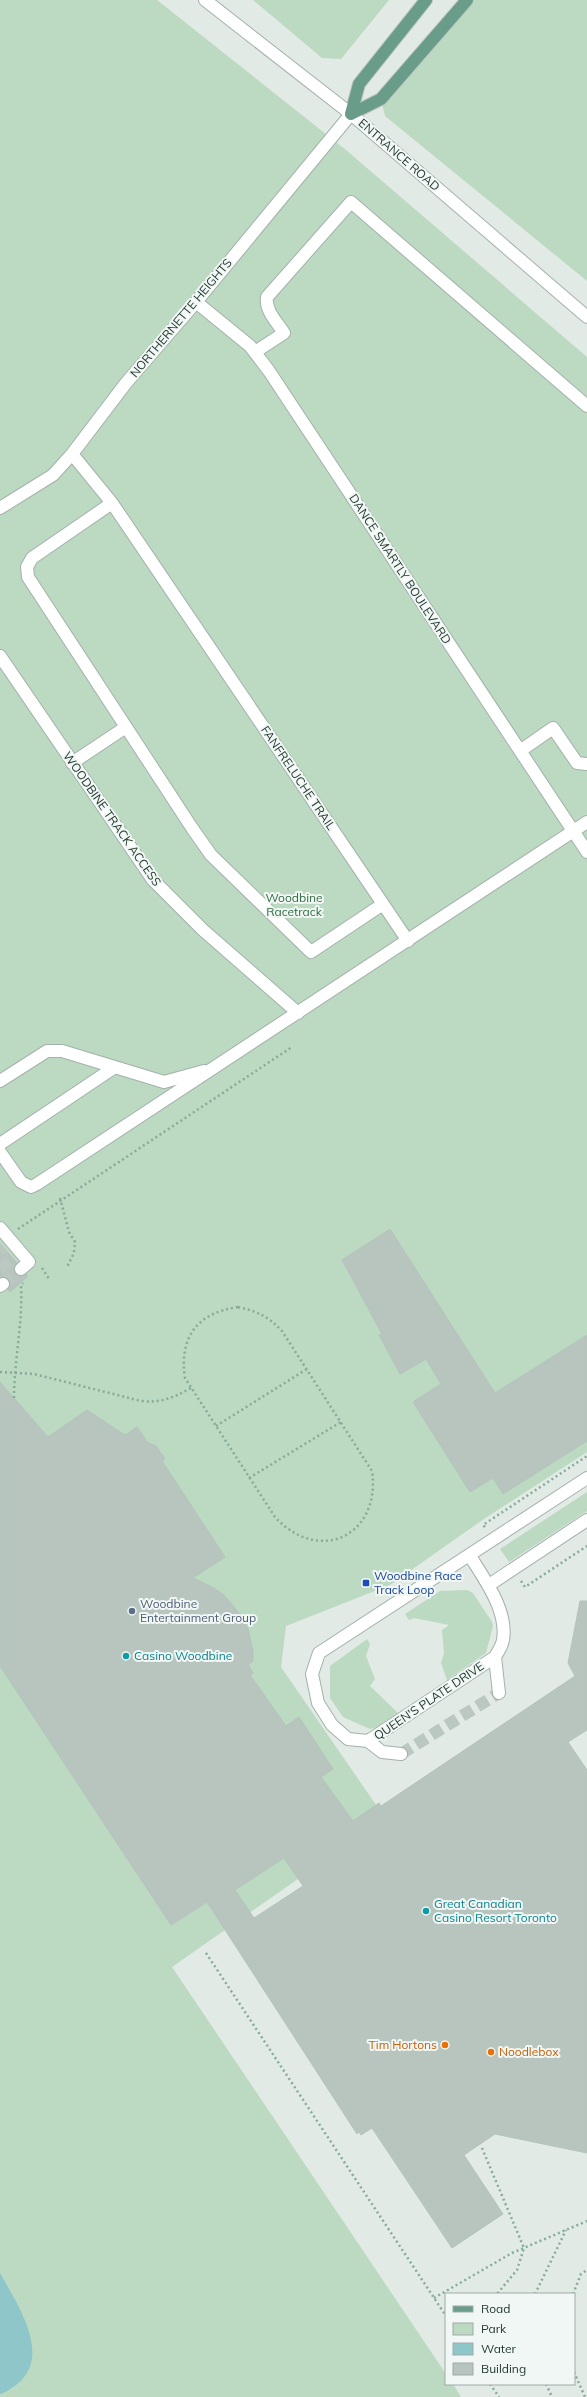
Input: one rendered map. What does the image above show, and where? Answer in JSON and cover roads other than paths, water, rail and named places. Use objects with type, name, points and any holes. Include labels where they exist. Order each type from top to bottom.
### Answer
[{"type":"main road","points":[[351,114],[359,84],[426,0]]},
{"type":"main road","points":[[351,114],[381,99],[467,0]]},
{"type":"street","name":"ENTRANCE ROAD","points":[[205,0],[351,114],[587,317]]},
{"type":"street","name":"NORTHERNETTE HEIGHTS","points":[[0,508],[53,475],[72,454],[126,383],[196,302],[351,114]]},
{"type":"street","points":[[255,352],[284,333],[266,304],[268,297],[351,202],[587,406]]},
{"type":"street","name":"DANCE SMARTLY BOULEVARD","points":[[196,302],[255,352],[269,371],[587,852]]},
{"type":"street","name":"FANFRELUCHE TRAIL","points":[[72,454],[112,503],[408,941]]},
{"type":"street","points":[[112,503],[32,558],[27,567],[28,577],[211,855],[311,952],[383,904]]},
{"type":"street","name":"WOODBINE TRACK ACCESS","points":[[0,656],[152,880],[203,930],[298,1014]]},
{"type":"street","points":[[72,763],[126,727]]},
{"type":"street","points":[[520,751],[554,728],[577,763],[587,764]]},
{"type":"street","points":[[0,1152],[21,1182],[32,1187],[298,1014],[587,822]]},
{"type":"street","points":[[0,1081],[47,1051],[62,1051],[164,1082],[214,1068]]},
{"type":"street","points":[[0,1144],[115,1067]]},
{"type":"street","points":[[7,1237],[16,1255],[29,1267]]},
{"type":"street","name":"QUEEN'S PLATE DRIVE","points":[[470,1556],[489,1585],[504,1623],[503,1641],[495,1657],[368,1741],[348,1739],[332,1725],[318,1703],[312,1674],[319,1653],[470,1556],[494,1541],[587,1478]]},
{"type":"street","points":[[489,1585],[587,1520]]},
{"type":"street","points":[[495,1657],[499,1693]]},
{"type":"street","points":[[368,1741],[382,1752],[400,1754]]},
{"type":"water","points":[[0,2273],[15,2299],[28,2329],[32,2345],[32,2360],[27,2373],[16,2385],[0,2394]]},
{"type":"tunnel","points":[[0,1251],[4,1248]]},
{"type":"tunnel","points":[[0,1269],[13,1258]]},
{"type":"tunnel","points":[[3,1284],[21,1269]]},
{"type":"tunnel","points":[[401,1754],[499,1693]]},
{"type":"place","name":"Woodbine Race Track Loop","points":[[366,1583]]},
{"type":"place","name":"Woodbine Entertainment Group","points":[[132,1611]]},
{"type":"place","name":"Casino Woodbine","points":[[126,1656]]},
{"type":"place","name":"Great Canadian Casino Resort Toronto","points":[[426,1911]]},
{"type":"place","name":"Tim Hortons","points":[[445,2045]]},
{"type":"place","name":"Noodlebox","points":[[491,2052]]},
{"type":"park label","name":"Woodbine Racetrack","points":[[294,905]]}]
